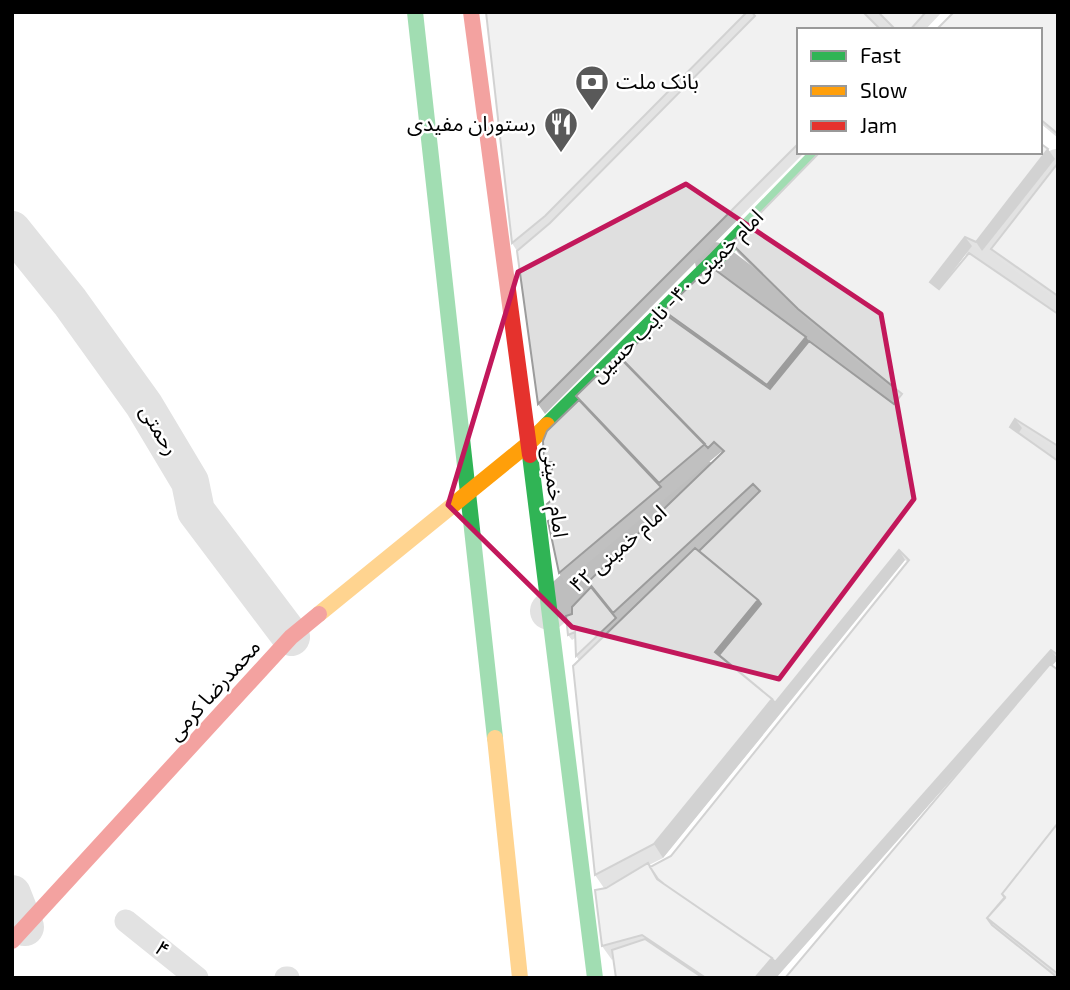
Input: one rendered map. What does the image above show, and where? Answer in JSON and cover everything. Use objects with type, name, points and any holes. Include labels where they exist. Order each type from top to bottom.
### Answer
[{"type":"main road","points":[[415,12],[520,978]]},
{"type":"main road","name":"امام خمینی","points":[[471,12],[559,691],[600,894],[595,978]]},
{"type":"main road","name":"امام خمینی ۴۰- نایب حسین","points":[[469,491],[528,444],[715,261],[817,154]]},
{"type":"main road","name":"محمدرضا کرمی","points":[[17,921],[291,637],[469,491]]},
{"type":"street","points":[[867,12],[883,28]]},
{"type":"street","points":[[984,260],[1058,168]]},
{"type":"street","name":"رحمتی","points":[[12,230],[70,302],[144,405],[190,482],[196,511],[291,637]]},
{"type":"street","points":[[953,283],[975,253],[1058,311]]},
{"type":"street","points":[[715,261],[899,402]]},
{"type":"street","points":[[1021,437],[1058,461]]},
{"type":"street","name":"امام خمینی ۴۲","points":[[549,611],[719,460]]},
{"type":"street","points":[[559,691],[589,663]]},
{"type":"lane","name":"۴","points":[[127,921],[197,978]]},
{"type":"highlighted area","points":[[686,184],[881,314],[914,499],[779,679],[572,627],[448,505],[518,272]]},
{"type":"building","name":"بانک ملت","points":[[486,12],[747,12],[545,216],[512,243]]},
{"type":"building","points":[[752,12],[863,12],[879,28],[797,28],[797,145],[538,404],[517,251],[550,223],[755,16]]},
{"type":"building","points":[[878,12],[926,12],[912,28],[894,28]]},
{"type":"building","points":[[954,12],[1058,12],[1058,134],[1042,121],[1042,28],[938,28]]},
{"type":"building","points":[[1042,144],[1048,149],[976,242],[965,237],[930,282],[939,289],[969,253],[1058,314],[1058,446],[1015,419],[1010,427],[1058,461],[1058,655],[1051,650],[775,962],[664,884],[650,867],[671,856],[909,560],[899,550],[775,703],[719,655],[761,604],[699,551],[760,491],[753,484],[613,613],[588,582],[724,451],[714,442],[708,448],[621,359],[666,315],[770,389],[809,341],[894,404],[902,394],[798,309],[731,243],[818,154],[1042,154]]},
{"type":"building","points":[[1058,163],[1058,296],[991,249]]},
{"type":"building","points":[[710,266],[806,337],[767,385],[664,311]]},
{"type":"building","points":[[618,355],[705,444],[659,483],[576,396]]},
{"type":"building","points":[[579,400],[661,487],[559,573],[548,521],[559,516],[547,504],[555,497],[546,480],[552,475],[552,462],[544,462],[543,441],[547,431]]},
{"type":"building","points":[[695,548],[758,600],[715,652],[772,699],[654,844],[595,875],[573,666]]},
{"type":"building","points":[[591,587],[616,618],[576,656],[575,632],[568,635],[566,616],[572,614],[572,607]]},
{"type":"building","points":[[1050,664],[1058,670],[1058,823],[1002,894],[1005,898],[987,918],[992,925],[1058,978],[785,978]]},
{"type":"building","points":[[1058,823],[1058,974],[987,918],[1005,897],[1002,894]]},
{"type":"building","points":[[648,863],[657,879],[772,958],[755,978],[706,978],[642,935],[602,946],[595,890],[606,888]]},
{"type":"building","points":[[645,939],[703,978],[616,978],[612,950]]},
{"type":"traffic: fast","points":[[415,12],[495,738]]},
{"type":"traffic: fast","points":[[547,425],[714,261],[817,154]]},
{"type":"traffic: fast","points":[[530,455],[595,978]]},
{"type":"traffic: slow","points":[[319,614],[528,444],[547,425]]},
{"type":"traffic: slow","points":[[495,738],[520,978]]},
{"type":"traffic: jam","points":[[471,12],[530,455]]},
{"type":"traffic: jam","points":[[12,941],[291,637],[319,614]]},
{"type":"place","name":"بانک ملت","points":[[592,112]]},
{"type":"place","name":"رستوران مفیدی","points":[[561,154]]}]
